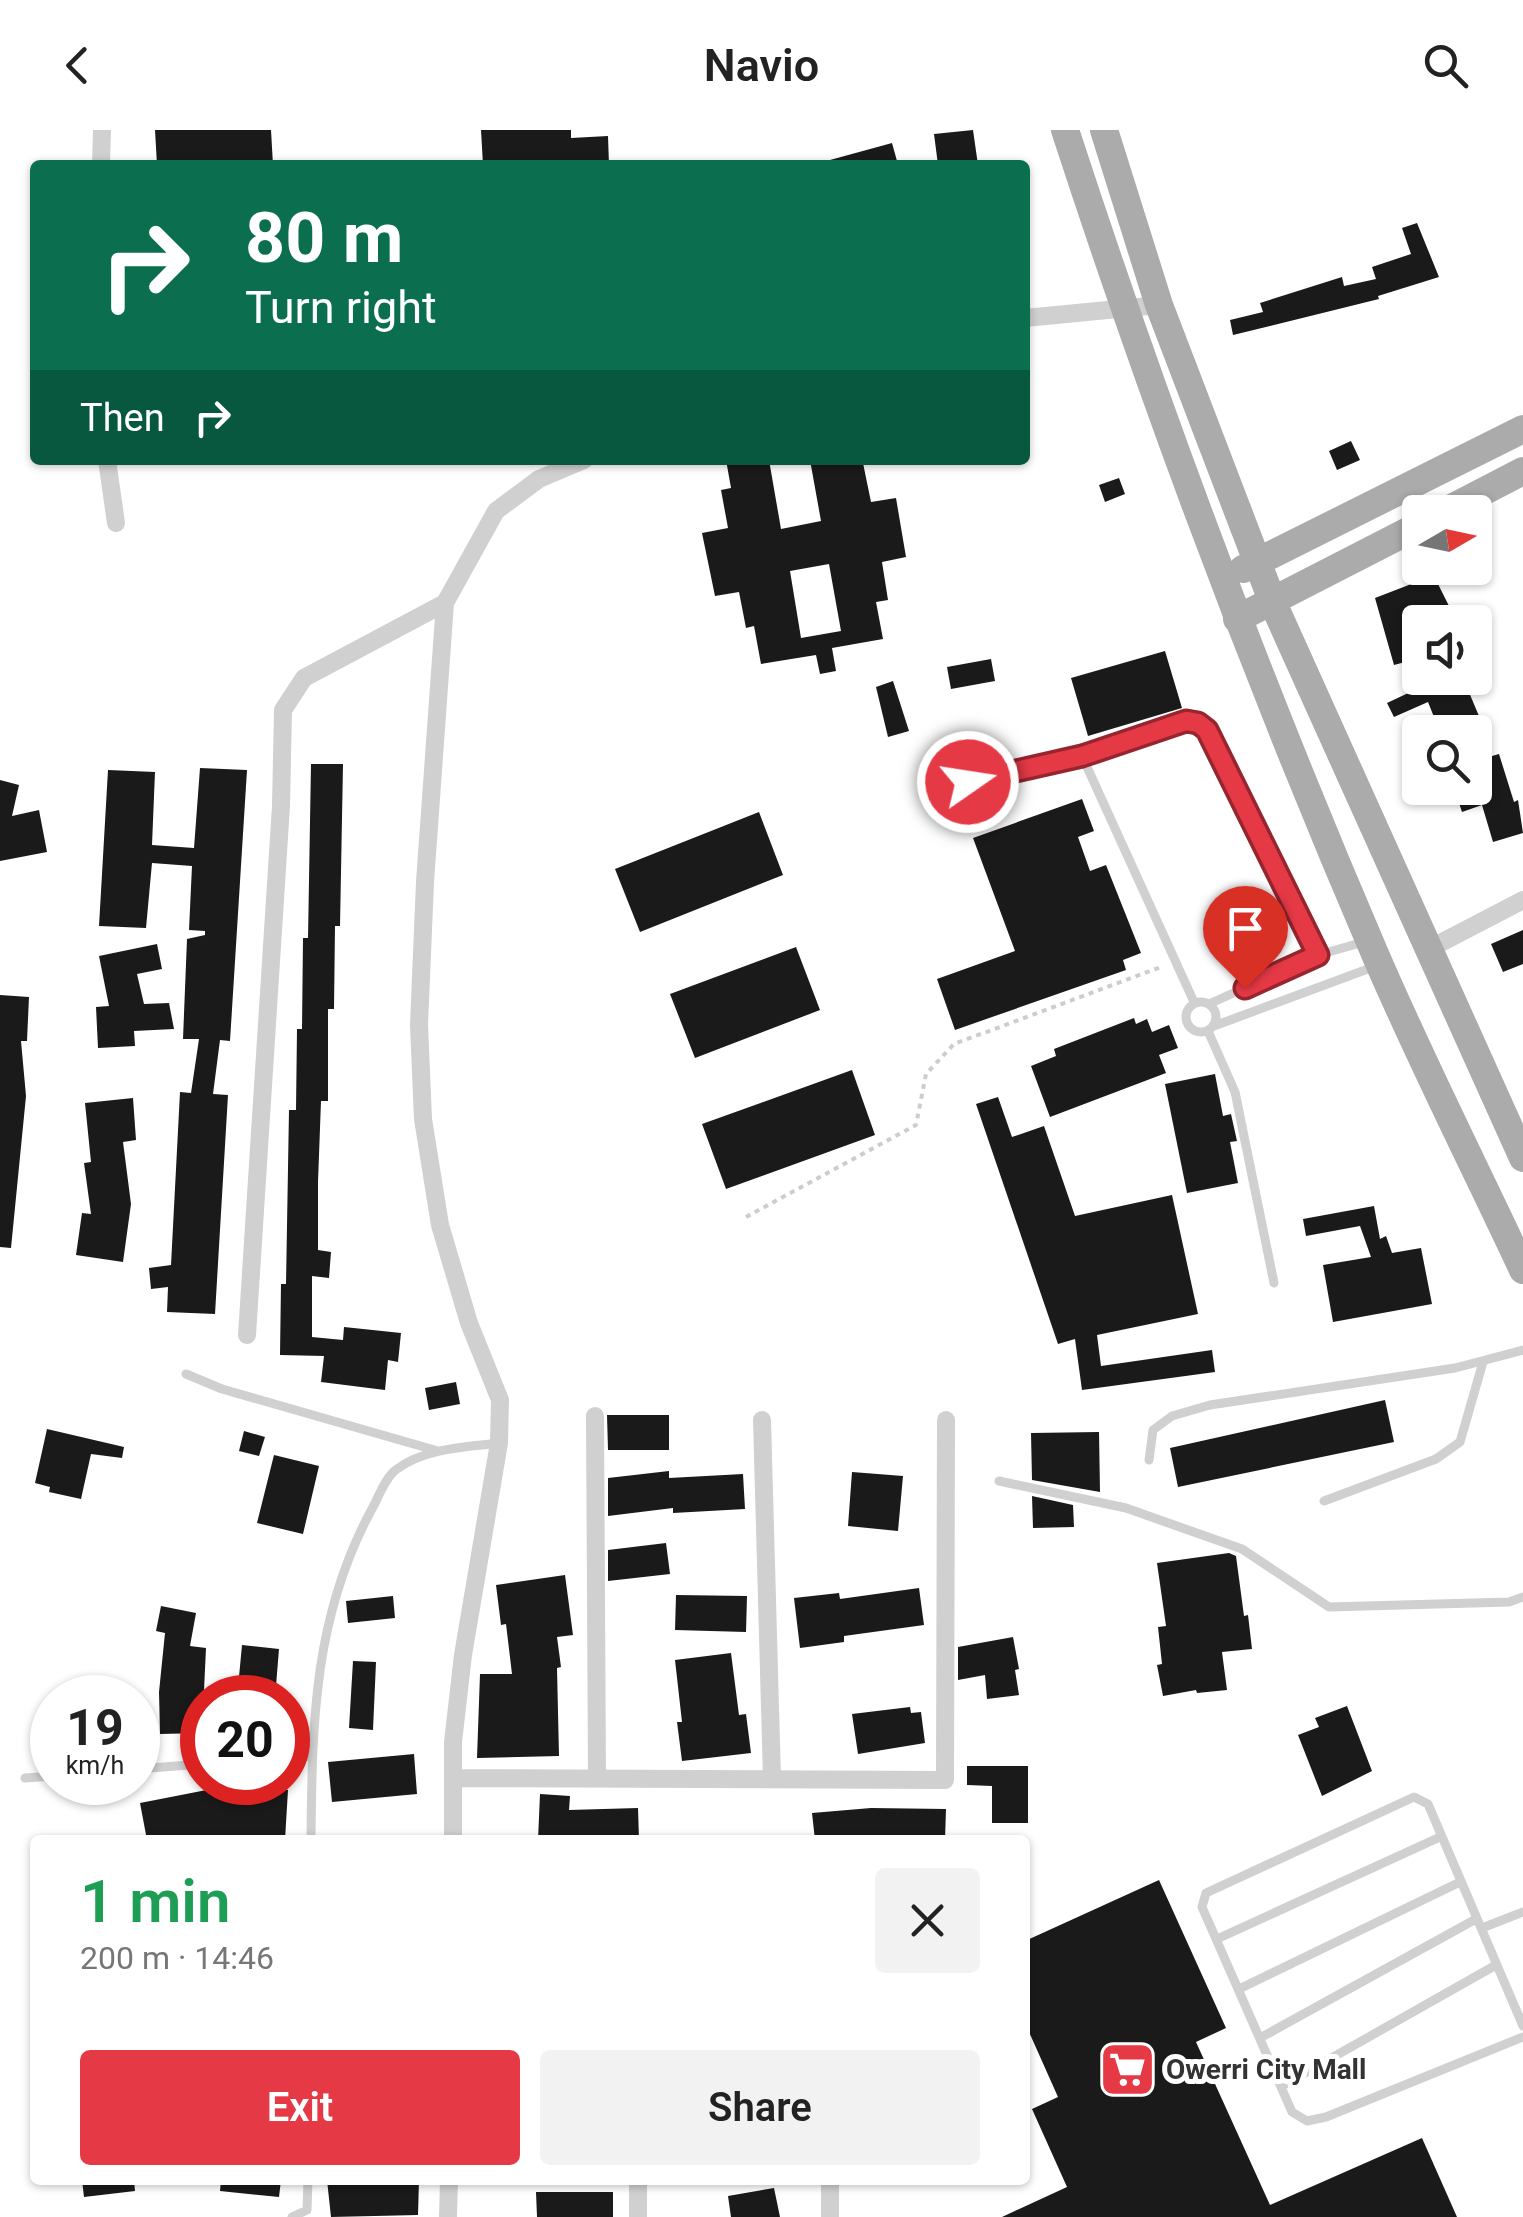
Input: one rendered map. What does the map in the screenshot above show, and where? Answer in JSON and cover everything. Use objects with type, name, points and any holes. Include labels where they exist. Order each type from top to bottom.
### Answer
[{"type":"main road","points":[[1065,130],[1125,310],[1237,620],[1375,952],[1523,1270]]},
{"type":"main road","points":[[1104,130],[1159,305],[1273,603],[1523,1158]]},
{"type":"main road","points":[[1222,579],[1523,428]]},
{"type":"main road","points":[[1476,495],[1523,470]]},
{"type":"main road","points":[[1237,620],[1402,535]]},
{"type":"street","points":[[100,160],[102,130]]},
{"type":"street","points":[[1030,318],[1159,305]]},
{"type":"street","points":[[108,465],[116,523]]},
{"type":"street","points":[[453,1835],[453,1742],[463,1655],[499,1443],[500,1400],[470,1323],[440,1225],[423,1119],[419,1026],[425,882],[445,603],[496,511],[539,479],[572,465]]},
{"type":"street","points":[[247,1335],[281,806],[282,710],[304,678],[445,603]]},
{"type":"street","points":[[1427,950],[1523,900]]},
{"type":"street","points":[[595,1416],[597,1779]]},
{"type":"street","points":[[762,1420],[772,1779]]},
{"type":"street","points":[[453,1778],[945,1780],[946,1420]]},
{"type":"street","points":[[448,2217],[449,2185]]},
{"type":"street","points":[[638,2185],[638,2217]]},
{"type":"street","points":[[830,2185],[830,2217]]},
{"type":"lane","points":[[938,789],[1082,756],[1186,721],[1198,723],[1207,730],[1318,955]]},
{"type":"lane","points":[[1082,756],[1194,1002]]},
{"type":"lane","points":[[1194,1002],[1209,1004],[1318,955],[1375,952]]},
{"type":"lane","points":[[1194,1002],[1188,1009],[1187,1025],[1201,1033],[1375,952]]},
{"type":"lane","points":[[1209,1004],[1215,1010],[1211,1028],[1235,1092],[1274,1283]]},
{"type":"lane","points":[[1149,1460],[1153,1430],[1172,1416],[1210,1405],[1482,1362],[1523,1350]]},
{"type":"lane","points":[[1324,1501],[1436,1459],[1460,1442],[1482,1362]]},
{"type":"lane","points":[[186,1374],[222,1389],[438,1451]]},
{"type":"lane","points":[[312,1835],[312,1756],[325,1629],[350,1549],[395,1470],[438,1451],[499,1443]]},
{"type":"lane","points":[[998,1481],[1126,1508],[1242,1550],[1329,1607],[1509,1602],[1523,1596]]},
{"type":"lane","points":[[24,1778],[30,1778]]},
{"type":"lane","points":[[1523,2026],[1428,1804],[1414,1797],[1206,1892],[1202,1907],[1292,2112],[1307,2121],[1326,2117],[1523,2037]]},
{"type":"lane","points":[[1217,1940],[1440,1838]]},
{"type":"lane","points":[[1239,1989],[1460,1882]]},
{"type":"lane","points":[[1260,2038],[1479,1923],[1523,1912]]},
{"type":"lane","points":[[1282,2086],[1496,1965]]},
{"type":"lane","points":[[292,2217],[307,2210],[308,2185]]},
{"type":"path","points":[[746,1216],[916,1125],[926,1074],[954,1044],[1175,962]]},
{"type":"building","points":[[155,130],[271,130],[273,160],[157,160]]},
{"type":"building","points":[[481,130],[571,130],[571,138],[608,136],[609,160],[483,160]]},
{"type":"building","points":[[973,130],[977,160],[937,160],[934,134]]},
{"type":"building","points":[[892,143],[897,160],[830,160]]},
{"type":"building","points":[[1417,223],[1439,277],[1378,296],[1379,299],[1233,335],[1230,320],[1263,312],[1260,303],[1342,277],[1344,286],[1376,279],[1372,267],[1411,254],[1402,228]]},
{"type":"building","points":[[1351,441],[1360,460],[1337,470],[1329,451]]},
{"type":"building","points":[[727,465],[770,465],[781,529],[821,521],[811,465],[863,465],[871,502],[896,498],[906,557],[882,562],[888,600],[876,602],[883,639],[832,648],[836,671],[820,674],[816,655],[761,664],[754,626],[746,628],[739,592],[715,596],[702,533],[728,528],[721,490],[731,488]],"holes":[[[829,564],[841,631],[801,638],[790,571]]]},
{"type":"building","points":[[1119,478],[1125,494],[1105,502],[1099,485]]},
{"type":"building","points":[[1409,585],[1438,585],[1448,605],[1402,605],[1402,663],[1394,665],[1375,598]]},
{"type":"building","points":[[1165,651],[1182,708],[1088,736],[1071,678]]},
{"type":"building","points":[[991,659],[995,681],[951,689],[947,667]]},
{"type":"building","points":[[893,681],[909,731],[888,737],[876,687]]},
{"type":"building","points":[[1404,695],[1470,695],[1479,715],[1433,715],[1428,702],[1394,717],[1387,703]]},
{"type":"building","points":[[1499,754],[1514,802],[1518,800],[1523,833],[1493,842],[1482,805],[1492,805],[1492,756]]},
{"type":"building","points":[[311,764],[343,764],[340,926],[335,926],[334,1009],[328,1009],[328,1101],[321,1101],[318,1182],[318,1250],[331,1252],[329,1278],[312,1276],[312,1337],[343,1340],[344,1327],[401,1333],[398,1362],[388,1360],[385,1390],[321,1382],[324,1356],[280,1355],[281,1284],[286,1284],[289,1110],[296,1110],[303,938],[308,938]]},
{"type":"building","points":[[200,768],[247,770],[230,1041],[220,1040],[213,1094],[228,1095],[215,1314],[167,1312],[168,1287],[151,1289],[149,1268],[171,1265],[180,1092],[191,1093],[199,1039],[183,1039],[187,939],[205,935],[205,931],[189,930],[192,866],[152,863],[146,928],[99,926],[108,770],[155,772],[152,845],[194,848]]},
{"type":"building","points":[[0,780],[19,785],[12,816],[39,810],[47,852],[0,861]]},
{"type":"building","points":[[1082,799],[1094,831],[1078,837],[1090,871],[1106,865],[1141,953],[1123,960],[1126,970],[955,1030],[937,979],[1015,951],[973,838]]},
{"type":"building","points":[[1460,805],[1482,805],[1462,812]]},
{"type":"building","points":[[759,812],[783,875],[640,932],[615,869]]},
{"type":"building","points":[[1523,930],[1523,964],[1503,972],[1491,944]]},
{"type":"building","points":[[157,944],[162,969],[137,974],[144,1004],[169,1003],[174,1029],[134,1031],[135,1046],[98,1048],[96,1007],[109,1006],[99,956]]},
{"type":"building","points":[[796,947],[820,1010],[695,1058],[670,994]]},
{"type":"building","points":[[0,995],[29,997],[27,1041],[21,1041],[26,1096],[11,1248],[0,1247]]},
{"type":"building","points":[[1134,1018],[1136,1024],[1147,1019],[1152,1032],[1169,1025],[1178,1048],[1159,1055],[1166,1073],[1050,1117],[1031,1066],[1056,1056],[1054,1049]]},
{"type":"building","points":[[852,1070],[875,1135],[726,1189],[702,1124]]},
{"type":"building","points":[[1215,1074],[1223,1116],[1231,1114],[1237,1141],[1230,1142],[1238,1183],[1187,1193],[1165,1084]]},
{"type":"building","points":[[998,1097],[1012,1137],[1044,1126],[1075,1216],[1172,1195],[1198,1314],[1097,1335],[1101,1366],[1212,1350],[1215,1372],[1082,1390],[1075,1339],[1058,1344],[976,1104]]},
{"type":"building","points":[[133,1098],[136,1140],[123,1142],[131,1204],[123,1262],[76,1255],[82,1213],[91,1214],[84,1163],[91,1162],[85,1103]]},
{"type":"building","points":[[1374,1206],[1380,1239],[1386,1236],[1392,1253],[1421,1248],[1432,1304],[1333,1322],[1323,1265],[1371,1257],[1360,1226],[1306,1236],[1303,1219]]},
{"type":"building","points":[[456,1382],[460,1404],[429,1410],[425,1388]]},
{"type":"building","points":[[1385,1400],[1394,1442],[1178,1487],[1170,1448]]},
{"type":"building","points":[[607,1415],[669,1415],[669,1450],[608,1450]]},
{"type":"building","points":[[47,1429],[124,1447],[122,1458],[91,1454],[81,1499],[49,1492],[50,1487],[35,1483]]},
{"type":"building","points":[[244,1431],[265,1437],[259,1456],[239,1451]]},
{"type":"building","points":[[1099,1432],[1100,1492],[1032,1480],[1031,1433]]},
{"type":"building","points":[[274,1455],[319,1466],[303,1534],[257,1523]]},
{"type":"building","points":[[669,1471],[669,1478],[743,1474],[745,1509],[673,1513],[673,1508],[608,1516],[608,1478]]},
{"type":"building","points":[[852,1472],[903,1476],[898,1531],[848,1526]]},
{"type":"building","points":[[1032,1496],[1073,1505],[1074,1527],[1033,1528]]},
{"type":"building","points":[[666,1543],[670,1574],[608,1581],[608,1550]]},
{"type":"building","points":[[1229,1553],[1236,1556],[1252,1649],[1222,1652],[1227,1690],[1163,1696],[1157,1665],[1162,1664],[1158,1627],[1166,1626],[1157,1563]]},
{"type":"building","points":[[565,1575],[573,1635],[557,1637],[561,1667],[557,1668],[559,1756],[477,1758],[480,1674],[512,1674],[496,1585]]},
{"type":"building","points":[[919,1588],[924,1625],[844,1636],[844,1642],[800,1648],[794,1598],[839,1593],[840,1599]]},
{"type":"building","points":[[676,1595],[747,1596],[746,1632],[675,1630]]},
{"type":"building","points":[[393,1596],[395,1618],[348,1623],[346,1601]]},
{"type":"building","points":[[161,1606],[196,1613],[190,1646],[206,1648],[205,1675],[180,1675],[180,1734],[160,1734],[165,1633],[156,1631]]},
{"type":"building","points":[[1013,1637],[1019,1695],[987,1699],[985,1675],[958,1680],[958,1647]]},
{"type":"building","points":[[242,1645],[279,1649],[277,1675],[239,1675]]},
{"type":"building","points":[[731,1653],[739,1715],[746,1714],[751,1753],[682,1761],[675,1660]]},
{"type":"building","points":[[353,1661],[376,1662],[373,1730],[349,1728]]},
{"type":"building","points":[[1347,1706],[1372,1771],[1322,1796],[1298,1735],[1319,1727],[1315,1718]]},
{"type":"building","points":[[910,1707],[911,1713],[921,1712],[925,1743],[858,1754],[852,1714]]},
{"type":"building","points":[[414,1754],[417,1794],[332,1802],[328,1762]]},
{"type":"building","points":[[967,1766],[1028,1766],[1028,1823],[992,1823],[992,1786],[967,1785]]},
{"type":"building","points":[[540,1794],[570,1796],[569,1810],[638,1808],[639,1835],[538,1835]]},
{"type":"building","points":[[180,1795],[180,1805],[287,1805],[285,1835],[146,1835],[140,1805],[160,1805],[160,1799]]},
{"type":"building","points":[[871,1808],[946,1809],[945,1835],[814,1835],[812,1813]]},
{"type":"building","name":"Owerri City Mall","points":[[1159,1880],[1226,2028],[1196,2042],[1270,2205],[1422,2138],[1457,2217],[1002,2217],[1067,2187],[1032,2109],[1058,2097],[1030,2034],[1030,1939]]},
{"type":"building","points":[[83,2185],[134,2185],[135,2191],[84,2197]]},
{"type":"building","points":[[221,2185],[280,2185],[279,2197],[220,2191]]},
{"type":"building","points":[[328,2185],[419,2185],[418,2215],[331,2217]]},
{"type":"building","points":[[774,2188],[780,2217],[731,2217],[728,2196]]},
{"type":"building","points":[[536,2192],[613,2192],[613,2217],[537,2217]]},
{"type":"place","name":"Owerri City Mall","points":[[1127,2069]]},
{"type":"route","points":[[968,782],[1082,756],[1186,721],[1198,723],[1207,730],[1318,955],[1245,988]]}]
